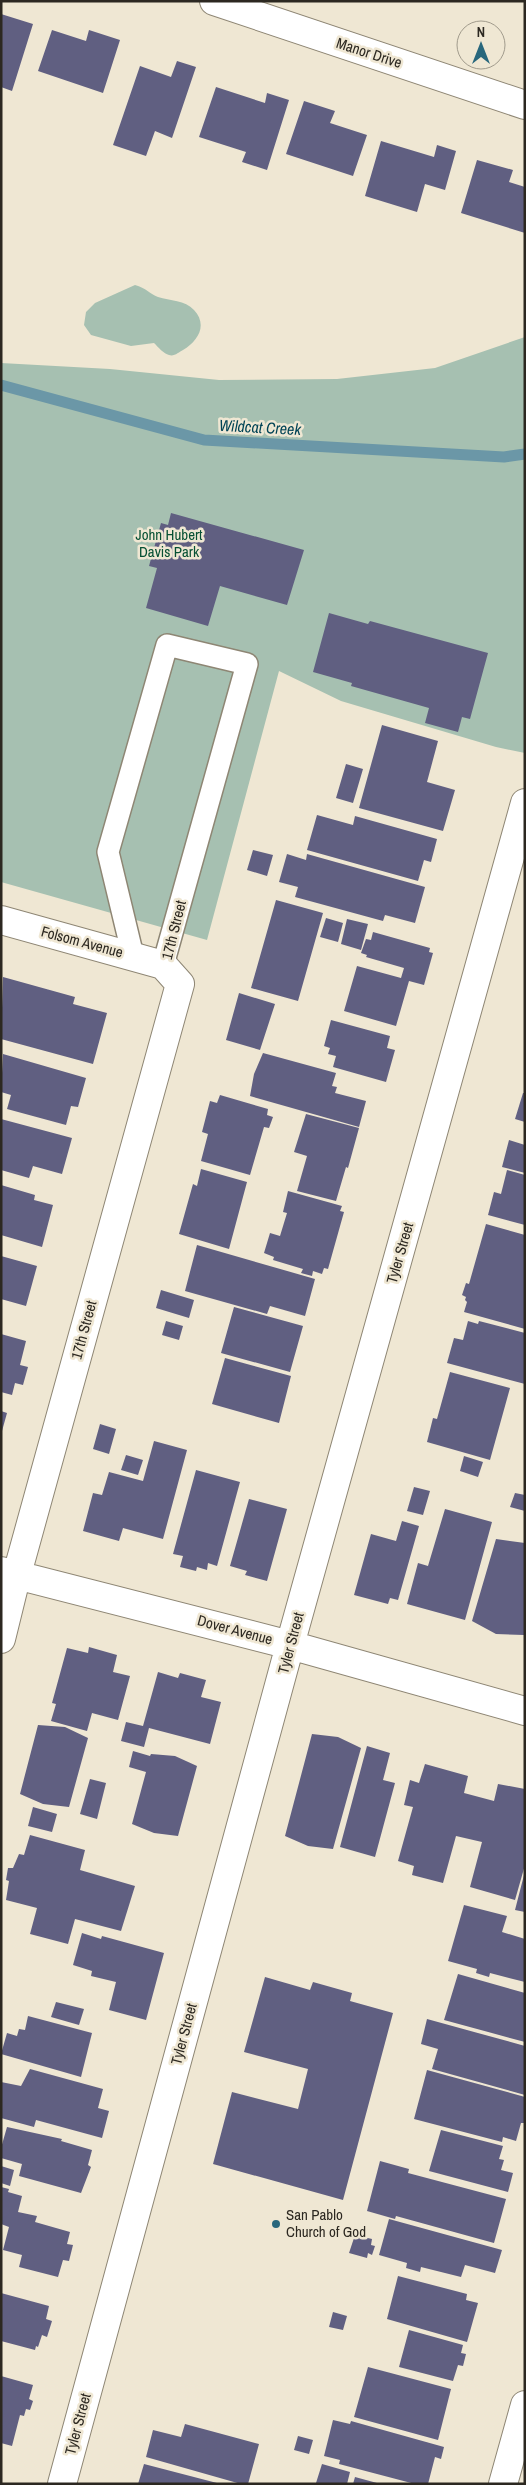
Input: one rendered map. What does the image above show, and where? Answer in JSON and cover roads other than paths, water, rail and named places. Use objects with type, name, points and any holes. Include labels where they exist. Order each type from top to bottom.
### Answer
[{"type":"street","name":"Manor Drive","points":[[214,1],[525,105]]},
{"type":"street","name":"Tyler Street","points":[[62,2484],[290,1645],[525,803]]},
{"type":"street","name":"Folsom Avenue","points":[[1,920],[163,964]]},
{"type":"street","name":"17th Street","points":[[1,1640],[9,1572],[180,984],[163,964]]},
{"type":"street","name":"Dover Avenue","points":[[9,1572],[290,1645],[525,1711]]},
{"type":"street","points":[[503,2484],[525,2406]]},
{"type":"lane","name":"17th Street","points":[[133,956],[108,852],[168,645],[247,664],[163,964]]},
{"type":"waterway","name":"Wildcat Creek","points":[[1,385],[204,440],[504,457],[525,454]]},
{"type":"place","name":"San Pablo Church of God","points":[[276,2224]]},
{"type":"park label","name":"John Hubert Davis Park","points":[[169,544]]}]
